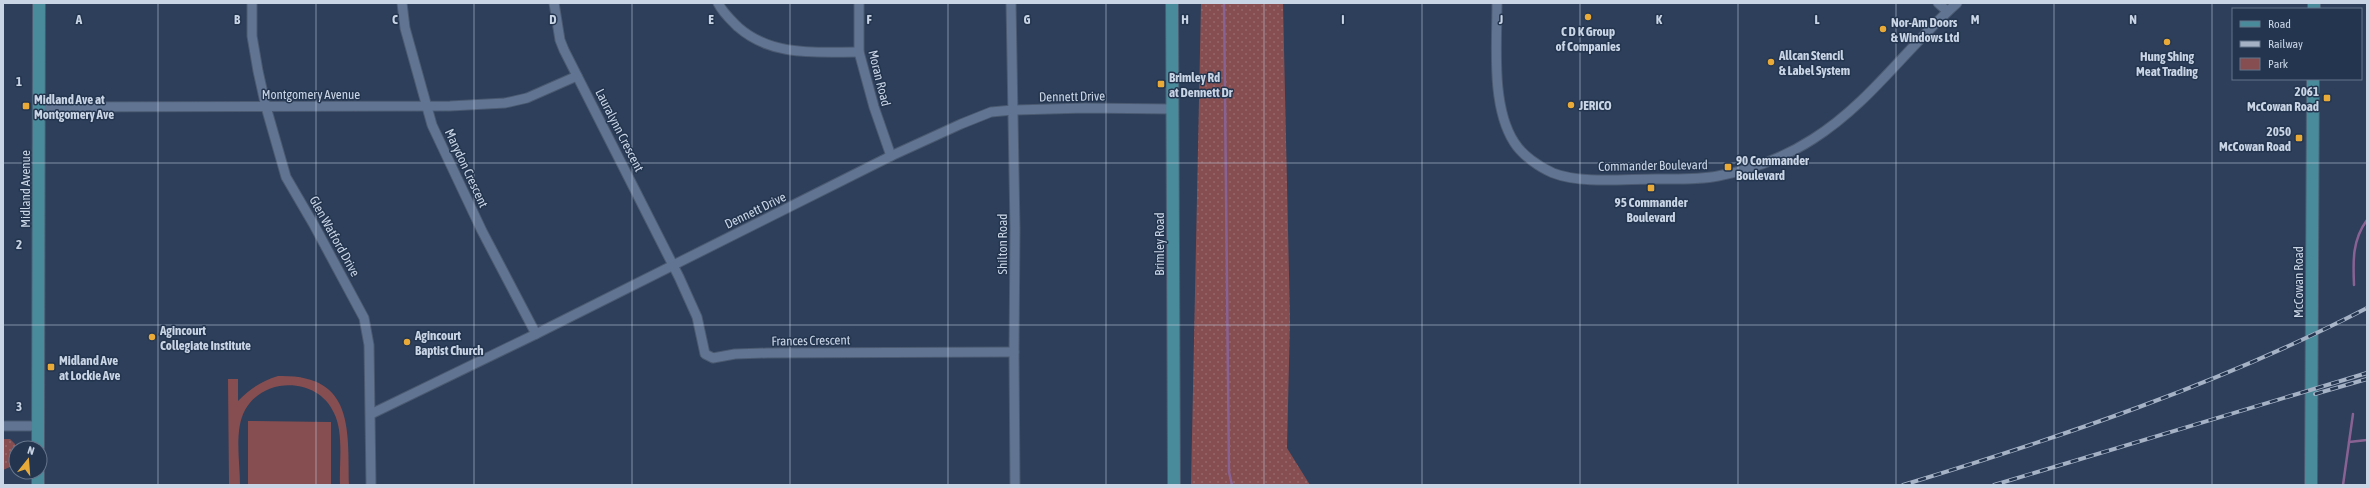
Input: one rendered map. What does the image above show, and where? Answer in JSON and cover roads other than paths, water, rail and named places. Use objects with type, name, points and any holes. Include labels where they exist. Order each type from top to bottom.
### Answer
[{"type":"main road","name":"Midland Avenue","points":[[38,440],[40,107],[39,3]]},
{"type":"main road","name":"Brimley Road","points":[[1172,3],[1171,109],[1174,485]]},
{"type":"main road","name":"McCowan Road","points":[[2311,485],[2313,80]]},
{"type":"street","name":"Glen Watford Drive","points":[[252,3],[252,36],[266,107],[286,177],[362,312],[370,345],[371,485]]},
{"type":"street","name":"Marydon Crescent","points":[[402,3],[405,28],[425,106],[432,125],[482,231],[536,334]]},
{"type":"street","name":"Lauralynn Crescent","points":[[554,3],[560,40],[673,265]]},
{"type":"street","points":[[718,3],[726,16],[748,36],[777,49],[799,52],[859,52]]},
{"type":"street","name":"Moran Road","points":[[859,3],[859,52],[874,107],[891,156]]},
{"type":"street","name":"Shilton Road","points":[[1011,3],[1015,229],[1015,485]]},
{"type":"street","name":"Commander Boulevard","points":[[1497,3],[1497,86],[1502,117],[1514,142],[1525,155],[1552,173],[1572,178],[1615,179],[1717,176],[1764,163],[1804,144],[1859,104],[1957,3]]},
{"type":"street","points":[[1938,3],[1947,12]]},
{"type":"street","name":"Montgomery Avenue","points":[[40,107],[425,106],[505,103],[527,98],[577,76]]},
{"type":"street","name":"Dennett Drive","points":[[371,414],[536,334],[891,156],[991,112],[1085,108],[1171,109]]},
{"type":"street","name":"Frances Crescent","points":[[673,265],[697,317],[705,354],[712,358],[735,354],[761,353],[1014,352]]},
{"type":"street","points":[[3,426],[38,426]]},
{"type":"waterway","points":[[1224,3],[1229,472],[1232,485]]},
{"type":"waterway","points":[[2354,285],[2354,251],[2358,235],[2367,220]]},
{"type":"waterway","points":[[2343,485],[2353,414]]},
{"type":"waterway","points":[[2349,442],[2367,440]]},
{"type":"railway","points":[[1903,485],[2080,428],[2197,385],[2255,361],[2367,308]]},
{"type":"railway","points":[[1994,485],[2367,373]]},
{"type":"railway","points":[[2315,394],[2367,379]]},
{"type":"place","name":"C D K Group of Companies","points":[[1588,17]]},
{"type":"place","name":"Nor-Am Doors & Windows Ltd","points":[[1883,29]]},
{"type":"place","name":"Hung Shing Meat Trading","points":[[2167,42]]},
{"type":"place","name":"Allcan Stencil & Label System","points":[[1771,62]]},
{"type":"place","name":"Brimley Rd at Dennett Dr","points":[[1161,84]]},
{"type":"place","name":"2061 McCowan Road","points":[[2327,98]]},
{"type":"place","name":"JERICO","points":[[1571,105]]},
{"type":"place","name":"Midland Ave at Montgomery Ave","points":[[26,106]]},
{"type":"place","name":"2050 McCowan Road","points":[[2299,138]]},
{"type":"place","name":"90 Commander Boulevard","points":[[1728,167]]},
{"type":"place","name":"95 Commander Boulevard","points":[[1651,188]]},
{"type":"place","name":"Agincourt Collegiate Institute","points":[[152,337]]},
{"type":"place","name":"Agincourt Baptist Church","points":[[407,342]]},
{"type":"place","name":"Midland Ave at Lockie Ave","points":[[51,367]]}]
